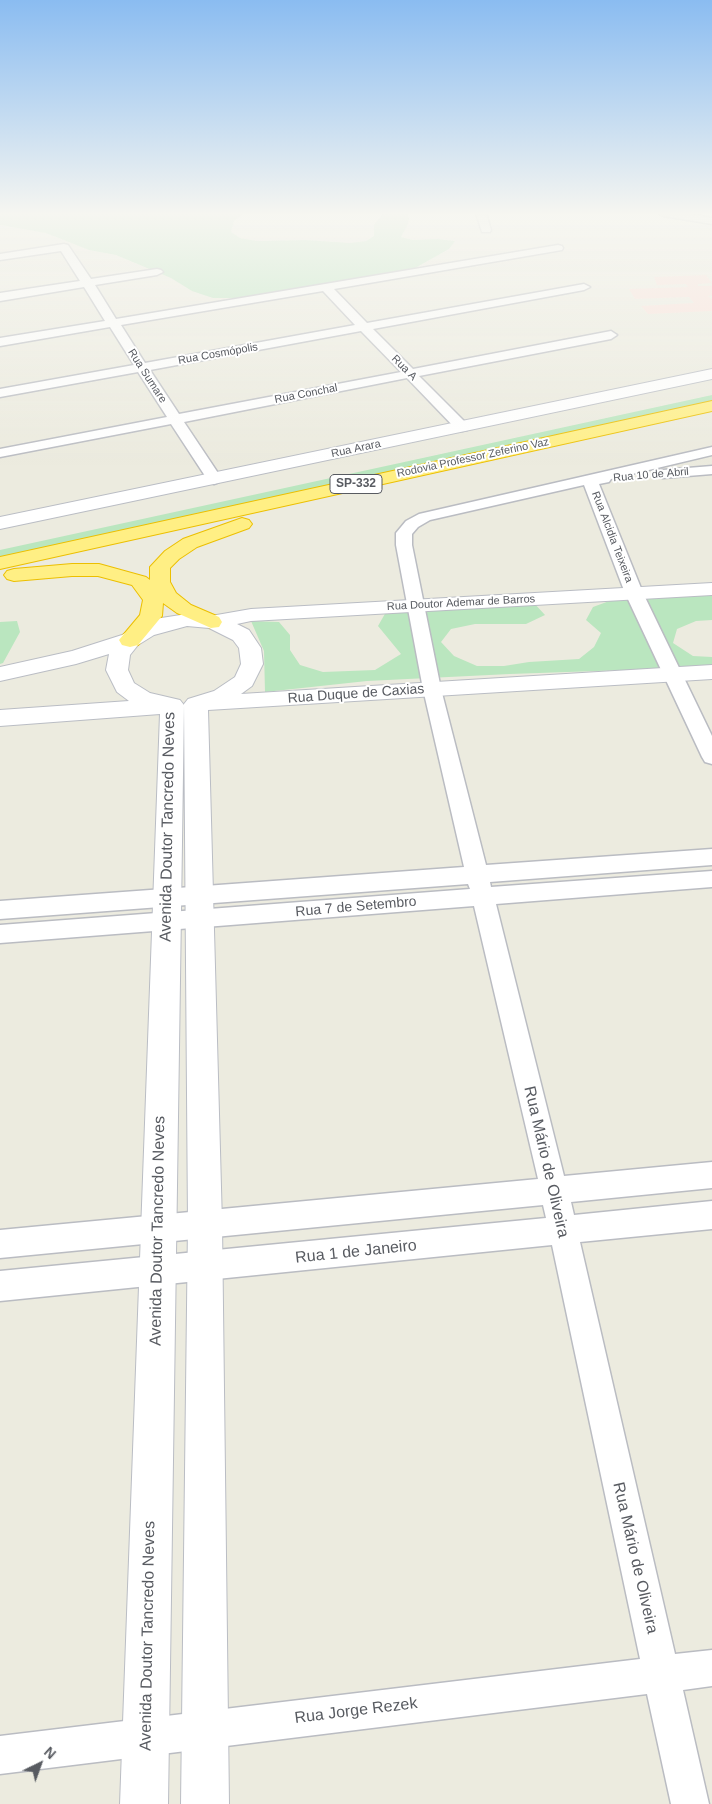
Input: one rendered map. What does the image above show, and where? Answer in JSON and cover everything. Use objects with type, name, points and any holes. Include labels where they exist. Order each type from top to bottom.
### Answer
[{"type":"highway","name":"Rodovia Professor Zeferino Vaz","points":[[216,498],[712,391]]},
{"type":"highway","name":"Rodovia Professor Zeferino Vaz","points":[[0,563],[712,406]]},
{"type":"highway","points":[[211,622],[184,609],[167,596],[160,582],[160,567],[172,555],[190,543],[358,484]]},
{"type":"highway","points":[[0,577],[72,570],[99,570],[139,581],[148,590],[153,600],[151,616],[130,640]]},
{"type":"street","name":"Rua Sumare","points":[[96,297],[214,479]]},
{"type":"street","points":[[0,342],[265,297]]},
{"type":"street","name":"Rua A","points":[[335,297],[462,427]]},
{"type":"street","name":"Rua Cosmópolis","points":[[0,393],[530,297]]},
{"type":"street","name":"Rua Conchal","points":[[0,453],[611,335]]},
{"type":"street","name":"Rua Arara","points":[[0,523],[712,374]]},
{"type":"street","points":[[590,480],[712,451]]},
{"type":"street","name":"Rua 10 de Abril","points":[[590,480],[712,470]]},
{"type":"street","name":"Rua Mário de Oliveira","points":[[590,480],[425,517],[412,524],[404,533],[404,545],[432,689],[554,1190],[690,1804]]},
{"type":"street","name":"Rua Alcidia Teixeira","points":[[590,480],[634,593],[712,757]]},
{"type":"street","name":"Rua Doutor Ademar de Barros","points":[[211,622],[251,615],[712,589]]},
{"type":"street","name":"Avenida Doutor Tancredo Neves","points":[[187,620],[211,622],[227,627],[241,635],[250,648],[252,664],[244,680],[222,696],[184,705],[144,699],[125,687],[117,670],[119,655],[130,640],[146,630],[163,624],[187,620]]},
{"type":"street","points":[[0,674],[76,657],[130,640]]},
{"type":"street","name":"Rua Duque de Caxias","points":[[0,718],[712,672]]},
{"type":"street","name":"Avenida Doutor Tancredo Neves","points":[[144,1804],[158,1229],[183,909],[184,705]]},
{"type":"street","name":"Rua 7 de Setembro","points":[[0,934],[183,909],[480,886],[712,857]]},
{"type":"street","name":"Rua 7 de Setembro","points":[[480,886],[712,879]]},
{"type":"street","name":"Avenida Doutor Tancredo Neves","points":[[183,909],[205,1224],[205,1804]]},
{"type":"street","name":"Rua 7 de Setembro","points":[[0,910],[183,909]]},
{"type":"street","points":[[0,1244],[712,1175]]},
{"type":"street","name":"Rua 1 de Janeiro","points":[[0,1286],[157,1272],[712,1215]]},
{"type":"street","name":"Rua Jorge Rezek","points":[[0,1755],[712,1668]]},
{"type":"shaded area","points":[[634,297],[684,297],[635,299]]},
{"type":"shaded area","points":[[689,297],[710,297],[712,299],[712,311],[648,314],[641,306],[694,303]]},
{"type":"green space","points":[[211,297],[253,297],[248,298]]},
{"type":"green space","points":[[712,395],[712,401],[0,557],[0,550]]},
{"type":"green space","points":[[712,592],[712,620],[696,621],[677,629],[673,643],[693,656],[712,657],[712,667],[367,681],[265,692],[264,651],[251,621],[279,622],[290,635],[290,650],[300,665],[323,672],[375,670],[401,654],[378,626],[386,612],[533,602],[545,615],[526,624],[475,624],[451,629],[441,642],[454,656],[477,666],[504,666],[529,662],[579,659],[594,647],[601,633],[586,620],[593,607],[612,600]]},
{"type":"green space","points":[[17,621],[20,632],[3,663],[0,664],[0,622]]}]
